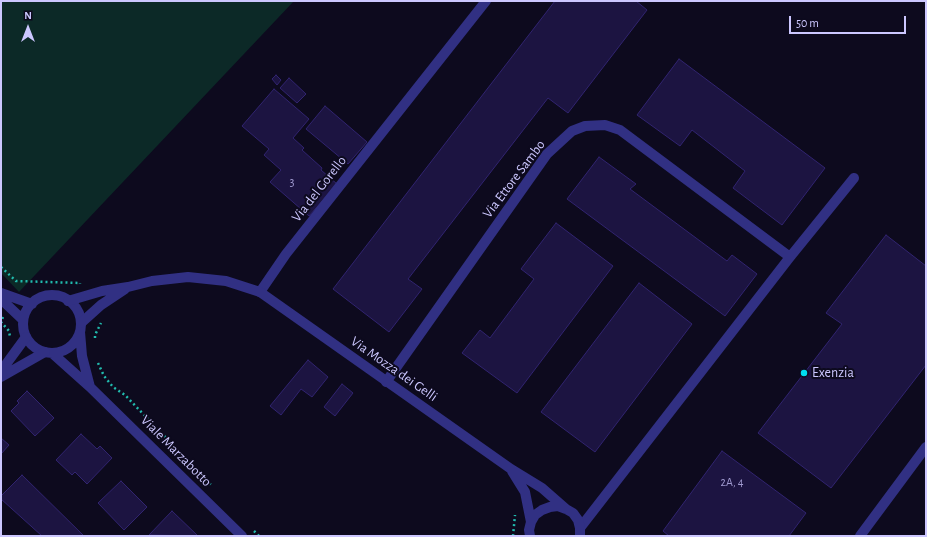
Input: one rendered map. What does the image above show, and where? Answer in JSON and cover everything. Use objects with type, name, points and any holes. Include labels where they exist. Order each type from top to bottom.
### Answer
[{"type":"street","name":"Via del Gorello","points":[[260,292],[286,254],[486,1]]},
{"type":"street","name":"Via Ettore Sambo","points":[[386,382],[547,154],[572,131],[585,126],[605,125],[620,130],[790,257]]},
{"type":"street","points":[[581,533],[591,514],[790,257],[854,178]]},
{"type":"street","points":[[68,301],[102,291],[152,281],[188,277],[226,281],[260,292]]},
{"type":"street","points":[[1,377],[48,353],[59,352],[72,344],[77,338],[80,327],[96,310],[128,287]]},
{"type":"street","name":"Via Mozza dei Gelli","points":[[260,292],[511,469],[542,488],[575,516]]},
{"type":"street","points":[[1,293],[32,304]]},
{"type":"street","points":[[48,353],[32,345],[26,338],[23,329],[23,320],[26,311],[38,299],[47,296],[55,296],[68,301],[76,309],[80,327],[82,356],[90,387]]},
{"type":"street","points":[[1,298],[23,320]]},
{"type":"street","points":[[1,371],[26,338]]},
{"type":"street","name":"Viale Marzabotto","points":[[48,353],[90,387],[242,536]]},
{"type":"street","points":[[860,536],[926,447]]},
{"type":"street","name":"Via Mozza dei Gelli","points":[[511,469],[525,492],[531,522],[529,530],[530,536]]},
{"type":"street","points":[[531,522],[535,515],[550,507],[558,506],[566,509]]},
{"type":"street","points":[[581,533],[575,516],[591,514]]},
{"type":"path","points":[[1,267],[16,281],[80,283],[87,295]]},
{"type":"path","points":[[94,341],[95,335],[102,320],[96,310]]},
{"type":"path","points":[[96,358],[104,376],[113,387],[125,395],[216,491]]},
{"type":"path","points":[[253,530],[259,536]]},
{"type":"green space","points":[[1,1],[294,1],[19,292],[1,273]]},
{"type":"building","points":[[555,1],[636,1],[647,10],[568,113],[548,98],[408,279],[422,289],[389,332],[333,289]]},
{"type":"building","points":[[679,59],[825,168],[782,225],[733,188],[745,171],[692,130],[680,146],[637,115]]},
{"type":"building","points":[[276,75],[281,80],[277,85],[272,79]]},
{"type":"building","points":[[289,78],[306,94],[297,103],[280,88]]},
{"type":"building","points":[[274,89],[309,119],[293,138],[304,148],[302,150],[322,168],[321,170],[337,184],[309,216],[270,182],[281,170],[264,155],[269,149],[242,126]]},
{"type":"building","points":[[325,106],[367,142],[348,164],[306,129]]},
{"type":"building","points":[[599,157],[636,184],[630,189],[727,261],[732,255],[757,274],[725,316],[567,199]]},
{"type":"building","points":[[556,223],[613,266],[517,393],[462,353],[480,330],[490,338],[534,279],[521,269]]},
{"type":"building","points":[[886,235],[926,266],[926,365],[831,488],[758,433],[842,324],[826,313]]},
{"type":"building","points":[[639,283],[692,324],[595,452],[541,412]]},
{"type":"building","points":[[308,360],[328,377],[312,397],[301,389],[281,415],[270,406]]},
{"type":"building","points":[[342,384],[353,393],[335,416],[324,407]]},
{"type":"building","points":[[27,391],[54,418],[35,436],[11,411],[19,403],[17,401]]},
{"type":"building","points":[[81,434],[97,449],[100,446],[112,458],[87,484],[75,472],[72,475],[56,460]]},
{"type":"building","points":[[1,438],[9,445],[1,454]]},
{"type":"building","points":[[722,451],[806,513],[789,536],[669,536],[663,531]]},
{"type":"building","points":[[22,475],[84,536],[42,536],[1,499],[1,496]]},
{"type":"building","points":[[121,481],[147,507],[124,530],[98,503]]},
{"type":"building","points":[[172,511],[198,536],[149,535]]},
{"type":"place","name":"Exenzia","points":[[804,373]]}]
